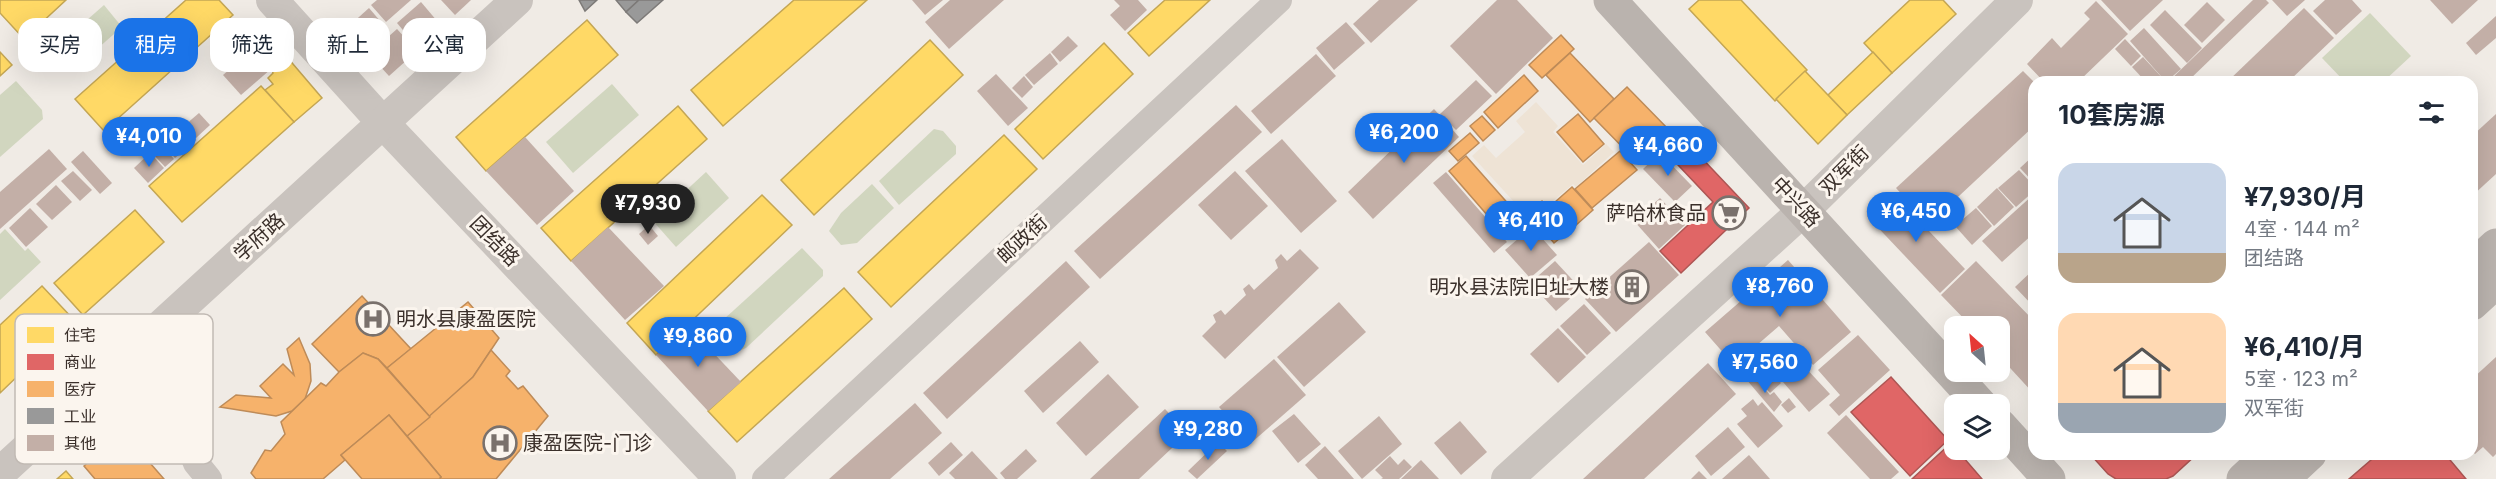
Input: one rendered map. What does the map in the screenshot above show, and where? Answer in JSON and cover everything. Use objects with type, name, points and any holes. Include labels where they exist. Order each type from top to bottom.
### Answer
[{"type":"main road","name":"中兴路","points":[[1610,0],[1972,394]]},
{"type":"main road","points":[[2478,261],[2496,244]]},
{"type":"main road","points":[[2478,298],[2496,282]]},
{"type":"main road","points":[[2010,436],[2028,456]]},
{"type":"main road","points":[[2032,460],[2049,479]]},
{"type":"main road","points":[[2243,479],[2264,460]]},
{"type":"main road","points":[[2283,479],[2304,460]]},
{"type":"street","name":"团结路","points":[[272,0],[384,124],[720,479]]},
{"type":"street","name":"学府路","points":[[174,314],[517,0]]},
{"type":"street","name":"邮政街","points":[[765,479],[1279,0]]},
{"type":"street","name":"双军街","points":[[1507,479],[1804,210],[2017,0]]},
{"type":"street","name":"学府路","points":[[0,473],[15,459]]},
{"type":"street","points":[[197,464],[209,479]]},
{"type":"green space","points":[[104,5],[115,18],[114,34],[102,45],[102,18],[89,18]]},
{"type":"green space","points":[[2370,13],[2411,56],[2389,76],[2339,76],[2322,58]]},
{"type":"green space","points":[[16,81],[42,110],[43,119],[0,157],[0,95]]},
{"type":"green space","points":[[612,84],[639,115],[573,173],[546,142]]},
{"type":"green space","points":[[934,129],[943,131],[956,146],[956,154],[899,205],[879,181]]},
{"type":"green space","points":[[706,172],[729,198],[676,247],[653,221]]},
{"type":"green space","points":[[872,184],[894,208],[857,243],[841,245],[829,231],[841,213]]},
{"type":"green space","points":[[5,229],[25,251],[28,248],[41,262],[0,300],[0,234]]},
{"type":"green space","points":[[802,248],[823,270],[823,276],[746,348],[736,352],[721,330],[723,320]]},
{"type":"shaded area","points":[[1536,102],[1558,126],[1553,132],[1583,165],[1606,144],[1614,152],[1576,187],[1573,184],[1553,201],[1557,206],[1552,211],[1543,200],[1526,215],[1472,156],[1484,145],[1496,158],[1525,132],[1516,121]]},
{"type":"building: 住宅","points":[[0,0],[66,0],[47,18],[18,18],[18,32],[0,13]]},
{"type":"building: 住宅","points":[[186,0],[219,0],[233,15],[230,18],[210,18],[210,36],[198,46],[198,18],[166,18]]},
{"type":"building: 住宅","points":[[794,0],[867,0],[723,126],[691,90]]},
{"type":"building: 住宅","points":[[1165,0],[1210,0],[1149,56],[1128,33]]},
{"type":"building: 住宅","points":[[1699,0],[1741,0],[1807,70],[1775,101],[1689,9]]},
{"type":"building: 住宅","points":[[1910,0],[1943,0],[1956,14],[1892,73],[1864,43]]},
{"type":"building: 住宅","points":[[587,20],[618,55],[486,171],[456,137]]},
{"type":"building: 住宅","points":[[930,40],[963,75],[814,215],[781,180]]},
{"type":"building: 住宅","points":[[1104,43],[1133,74],[1043,159],[1015,129]]},
{"type":"building: 住宅","points":[[0,52],[12,65],[0,76]]},
{"type":"building: 住宅","points":[[1873,52],[1892,73],[1847,115],[1828,95]]},
{"type":"building: 住宅","points":[[114,64],[114,72],[170,72],[104,131],[75,99]]},
{"type":"building: 住宅","points":[[294,65],[322,98],[294,122],[265,90],[273,84],[268,78],[273,73],[294,72]]},
{"type":"building: 住宅","points":[[1805,71],[1847,115],[1818,144],[1776,99]]},
{"type":"building: 住宅","points":[[261,86],[294,122],[182,222],[149,186]]},
{"type":"building: 住宅","points":[[678,106],[707,139],[571,261],[541,228]]},
{"type":"building: 住宅","points":[[1004,135],[1037,169],[891,307],[858,272]]},
{"type":"building: 住宅","points":[[762,195],[792,225],[656,355],[627,323]]},
{"type":"building: 住宅","points":[[135,210],[164,242],[84,314],[54,283]]},
{"type":"building: 住宅","points":[[42,286],[68,314],[15,314],[15,379],[0,393],[0,325]]},
{"type":"building: 住宅","points":[[844,288],[872,319],[737,442],[708,411]]},
{"type":"building: 住宅","points":[[66,471],[73,479],[57,479]]},
{"type":"building: 商业","points":[[1678,133],[1749,208],[1681,273],[1660,251],[1713,202],[1662,148]]},
{"type":"building: 商业","points":[[1891,377],[1944,436],[1944,444],[1910,476],[1851,412]]},
{"type":"building: 商业","points":[[1944,449],[1944,460],[1966,460],[1982,479],[1912,479]]},
{"type":"building: 商业","points":[[2095,460],[2190,460],[2173,476],[2166,479],[2116,479]]},
{"type":"building: 商业","points":[[2371,460],[2450,460],[2466,479],[2349,479]]},
{"type":"building: 医疗","points":[[1561,35],[1574,49],[1542,78],[1529,65]]},
{"type":"building: 医疗","points":[[1570,53],[1614,99],[1590,122],[1546,75]]},
{"type":"building: 医疗","points":[[1524,75],[1538,91],[1498,128],[1484,112]]},
{"type":"building: 医疗","points":[[1627,87],[1671,132],[1639,164],[1594,118]]},
{"type":"building: 医疗","points":[[1578,114],[1604,144],[1583,162],[1557,132]]},
{"type":"building: 医疗","points":[[1482,116],[1495,130],[1483,141],[1470,126]]},
{"type":"building: 医疗","points":[[1470,133],[1479,143],[1458,161],[1449,151]]},
{"type":"building: 医疗","points":[[1620,151],[1637,170],[1592,208],[1575,189]]},
{"type":"building: 医疗","points":[[1466,156],[1526,224],[1508,239],[1449,171]]},
{"type":"building: 医疗","points":[[1572,187],[1593,210],[1575,226],[1555,202]]},
{"type":"building: 医疗","points":[[1542,201],[1552,212],[1540,222],[1531,212]]},
{"type":"building: 医疗","points":[[1559,207],[1575,226],[1554,243],[1538,224]]},
{"type":"building: 医疗","points":[[362,296],[411,349],[387,368],[378,359],[363,353],[339,372],[312,344]]},
{"type":"building: 医疗","points":[[468,302],[499,338],[473,377],[430,417],[387,368]]},
{"type":"building: 医疗","points":[[299,338],[310,364],[311,381],[305,399],[292,411],[276,416],[220,407],[236,395],[271,398],[260,386],[283,364],[294,375],[287,349]]},
{"type":"building: 医疗","points":[[491,350],[510,371],[506,376],[518,389],[523,386],[548,416],[496,479],[439,479],[441,477],[407,436],[473,377]]},
{"type":"building: 医疗","points":[[363,353],[378,359],[430,417],[407,436],[389,415],[341,455],[345,460],[323,479],[256,479],[251,473],[265,450],[271,451],[285,434],[281,422],[321,383],[326,386]]},
{"type":"building: 医疗","points":[[389,415],[441,477],[439,479],[362,479],[341,455]]},
{"type":"building: 医疗","points":[[86,464],[151,464],[164,479],[95,479],[84,466]]},
{"type":"building: 工业","points":[[579,0],[597,0],[585,11]]},
{"type":"building: 工业","points":[[616,0],[639,0],[626,12]]},
{"type":"building: 工业","points":[[639,0],[663,0],[637,23],[626,12]]},
{"type":"building: 其他","points":[[377,0],[411,0],[390,18],[382,18],[371,5]]},
{"type":"building: 其他","points":[[441,0],[471,0],[455,15]]},
{"type":"building: 其他","points":[[912,0],[943,0],[925,15]]},
{"type":"building: 其他","points":[[950,0],[1004,0],[949,49],[925,22]]},
{"type":"building: 其他","points":[[1114,0],[1138,0],[1147,10],[1125,31],[1110,15],[1120,6]]},
{"type":"building: 其他","points":[[1379,0],[1418,0],[1371,43],[1353,24]]},
{"type":"building: 其他","points":[[1497,0],[1517,0],[1553,38],[1496,94],[1450,46]]},
{"type":"building: 其他","points":[[2101,0],[2163,0],[2130,31]]},
{"type":"building: 其他","points":[[2253,0],[2266,0],[2269,3],[2193,76],[2174,76]]},
{"type":"building: 其他","points":[[2272,0],[2305,0],[2287,16]]},
{"type":"building: 其他","points":[[2325,0],[2352,0],[2362,11],[2336,35],[2313,11]]},
{"type":"building: 其他","points":[[2430,0],[2478,0],[2452,24]]},
{"type":"building: 其他","points":[[2096,1],[2128,34],[2084,76],[2038,76],[2027,64],[2052,38],[2061,48],[2090,19],[2084,13]]},
{"type":"building: 其他","points":[[421,2],[435,18],[403,18]]},
{"type":"building: 其他","points":[[2207,2],[2225,20],[2202,43],[2184,25]]},
{"type":"building: 其他","points":[[369,8],[378,18],[358,18]]},
{"type":"building: 其他","points":[[2304,8],[2334,38],[2294,76],[2233,76]]},
{"type":"building: 其他","points":[[2165,10],[2202,48],[2187,63],[2150,25]]},
{"type":"building: 其他","points":[[2496,16],[2496,38],[2476,55],[2466,43]]},
{"type":"building: 其他","points":[[402,19],[402,29],[397,23]]},
{"type":"building: 其他","points":[[1346,22],[1365,43],[1334,70],[1316,48]]},
{"type":"building: 其他","points":[[2144,28],[2181,69],[2173,76],[2161,76],[2130,41]]},
{"type":"building: 其他","points":[[397,29],[402,34],[402,64],[389,76],[385,72],[390,72],[390,35]]},
{"type":"building: 其他","points":[[1068,36],[1078,46],[1060,62],[1051,52]]},
{"type":"building: 其他","points":[[2125,39],[2141,56],[2131,66],[2115,49]]},
{"type":"building: 其他","points":[[1050,53],[1058,64],[1034,85],[1025,75]]},
{"type":"building: 其他","points":[[1316,54],[1336,76],[1271,134],[1251,111]]},
{"type":"building: 其他","points":[[2143,57],[2160,76],[2140,76],[2132,67]]},
{"type":"building: 其他","points":[[2023,71],[2028,76],[2028,132],[1929,224],[1896,188]]},
{"type":"building: 其他","points":[[226,72],[268,72],[241,95],[223,75]]},
{"type":"building: 其他","points":[[996,74],[1028,108],[1008,126],[977,91]]},
{"type":"building: 其他","points":[[1024,76],[1033,87],[1022,98],[1012,88]]},
{"type":"building: 其他","points":[[1476,80],[1492,96],[1456,130],[1440,114]]},
{"type":"building: 其他","points":[[1236,105],[1262,132],[1100,279],[1074,251]]},
{"type":"building: 其他","points":[[1434,109],[1459,137],[1373,219],[1348,192]]},
{"type":"building: 其他","points":[[199,113],[210,125],[196,138],[185,125]]},
{"type":"building: 其他","points":[[2496,114],[2496,174],[2478,190],[2478,130]]},
{"type":"building: 其他","points":[[186,128],[196,140],[175,158],[165,146]]},
{"type":"building: 其他","points":[[525,137],[574,191],[537,225],[486,171]]},
{"type":"building: 其他","points":[[1282,139],[1337,201],[1301,233],[1245,171]]},
{"type":"building: 其他","points":[[163,146],[174,159],[165,167],[154,155]]},
{"type":"building: 其他","points":[[49,149],[67,169],[0,229],[0,192]]},
{"type":"building: 其他","points":[[83,151],[112,183],[100,194],[71,162]]},
{"type":"building: 其他","points":[[150,153],[164,168],[148,183],[134,168]]},
{"type":"building: 其他","points":[[1660,153],[1692,186],[1675,202],[1643,169]]},
{"type":"building: 其他","points":[[2028,161],[2028,177],[2020,168]]},
{"type":"building: 其他","points":[[2019,170],[2028,180],[2028,196],[2016,207],[1998,188]]},
{"type":"building: 其他","points":[[73,171],[92,190],[80,201],[61,181]]},
{"type":"building: 其他","points":[[1235,171],[1268,206],[1231,240],[1198,205]]},
{"type":"building: 其他","points":[[1446,172],[1507,242],[1494,253],[1433,183]]},
{"type":"building: 其他","points":[[56,185],[72,202],[52,220],[36,204]]},
{"type":"building: 其他","points":[[1997,188],[2014,207],[1994,226],[1977,207]]},
{"type":"building: 其他","points":[[1892,192],[1965,269],[1940,293],[1867,216]]},
{"type":"building: 其他","points":[[1660,198],[1685,225],[1659,249],[1634,221]]},
{"type":"building: 其他","points":[[2028,199],[2028,238],[2002,262],[1982,241]]},
{"type":"building: 其他","points":[[30,208],[48,227],[26,247],[9,228]]},
{"type":"building: 其他","points":[[1976,208],[1992,226],[1972,245],[1955,226]]},
{"type":"building: 其他","points":[[649,225],[658,236],[648,245],[639,234]]},
{"type":"building: 其他","points":[[608,227],[664,286],[625,320],[571,261]]},
{"type":"building: 其他","points":[[1532,227],[1557,255],[1530,278],[1505,250]]},
{"type":"building: 其他","name":"明水县法院旧址大楼","points":[[1649,242],[1679,275],[1616,332],[1585,299]]},
{"type":"building: 其他","points":[[1300,249],[1319,268],[1225,359],[1202,336],[1216,322],[1213,315],[1221,310],[1225,315],[1246,295],[1243,289],[1249,284],[1254,290],[1278,268],[1275,260],[1281,254],[1287,261]]},
{"type":"building: 其他","points":[[1788,260],[1851,332],[1813,365],[1779,326],[1734,365],[1705,332]]},
{"type":"building: 其他","points":[[1066,261],[1090,287],[947,419],[923,393]]},
{"type":"building: 其他","points":[[1555,261],[1581,289],[1556,311],[1530,283]]},
{"type":"building: 其他","points":[[1976,261],[2028,315],[2028,387],[2010,368],[2010,316],[1961,316],[1941,295]]},
{"type":"building: 其他","points":[[2028,275],[2028,301],[2015,287]]},
{"type":"building: 其他","points":[[1339,302],[1366,332],[1304,387],[1277,357]]},
{"type":"building: 其他","points":[[1584,304],[1611,333],[1587,355],[1560,326]]},
{"type":"building: 其他","points":[[687,325],[741,382],[708,411],[656,355]]},
{"type":"building: 其他","points":[[1558,328],[1586,357],[1558,383],[1530,354]]},
{"type":"building: 其他","points":[[1858,335],[1890,370],[1839,416],[1829,405],[1840,395],[1818,370]]},
{"type":"building: 其他","points":[[1080,341],[1099,362],[1043,413],[1024,391]]},
{"type":"building: 其他","points":[[2496,357],[2496,454],[2493,457],[2483,447],[2478,451],[2478,374]]},
{"type":"building: 其他","points":[[1274,359],[1306,395],[1251,443],[1219,407]]},
{"type":"building: 其他","points":[[1708,363],[1736,394],[1644,479],[1583,479]]},
{"type":"building: 其他","points":[[1803,365],[1830,394],[1809,412],[1783,382]]},
{"type":"building: 其他","points":[[1772,373],[1781,383],[1770,393],[1761,383]]},
{"type":"building: 其他","points":[[1108,374],[1139,407],[1086,456],[1056,423]]},
{"type":"building: 其他","points":[[1752,374],[1770,395],[1774,392],[1782,402],[1774,412],[1746,379]]},
{"type":"building: 其他","points":[[1789,398],[1796,407],[1788,413],[1781,405]]},
{"type":"building: 其他","points":[[1753,399],[1758,406],[1762,402],[1783,426],[1758,448],[1737,424],[1747,416],[1741,409]]},
{"type":"building: 其他","points":[[915,403],[942,433],[890,479],[829,479]]},
{"type":"building: 其他","points":[[1165,409],[1188,433],[1139,479],[1090,479]]},
{"type":"building: 其他","points":[[1294,414],[1321,444],[1298,463],[1272,431]]},
{"type":"building: 其他","points":[[1846,415],[1899,472],[1891,479],[1870,479],[1827,433]]},
{"type":"building: 其他","points":[[1379,416],[1402,444],[1362,479],[1338,451]]},
{"type":"building: 其他","points":[[1460,421],[1487,452],[1461,475],[1434,443]]},
{"type":"building: 其他","points":[[1728,427],[1745,447],[1711,476],[1695,456]]},
{"type":"building: 其他","points":[[1226,434],[1233,443],[1229,447],[1221,438]]},
{"type":"building: 其他","points":[[951,442],[963,455],[939,476],[928,463]]},
{"type":"building: 其他","points":[[1218,442],[1227,451],[1197,479],[1188,471]]},
{"type":"building: 其他","points":[[1325,446],[1354,479],[1318,479],[1305,465]]},
{"type":"building: 其他","points":[[1026,449],[1037,461],[1017,479],[1005,479],[1000,473]]},
{"type":"building: 其他","points":[[972,451],[998,479],[955,479],[949,473]]},
{"type":"building: 其他","points":[[1749,455],[1770,479],[1722,479]]},
{"type":"building: 其他","points":[[1390,456],[1398,465],[1404,459],[1412,467],[1399,479],[1381,479],[1383,478],[1375,470]]},
{"type":"building: 其他","points":[[1421,460],[1439,479],[1401,479]]},
{"type":"building: 其他","points":[[1699,471],[1707,479],[1691,479]]},
{"type":"place","name":"萨哈林食品","points":[[1729,213]]},
{"type":"place","name":"明水县法院旧址大楼","points":[[1632,287]]},
{"type":"place","name":"明水县康盈医院","points":[[373,319]]},
{"type":"place","name":"康盈医院-门诊","points":[[500,443]]}]
